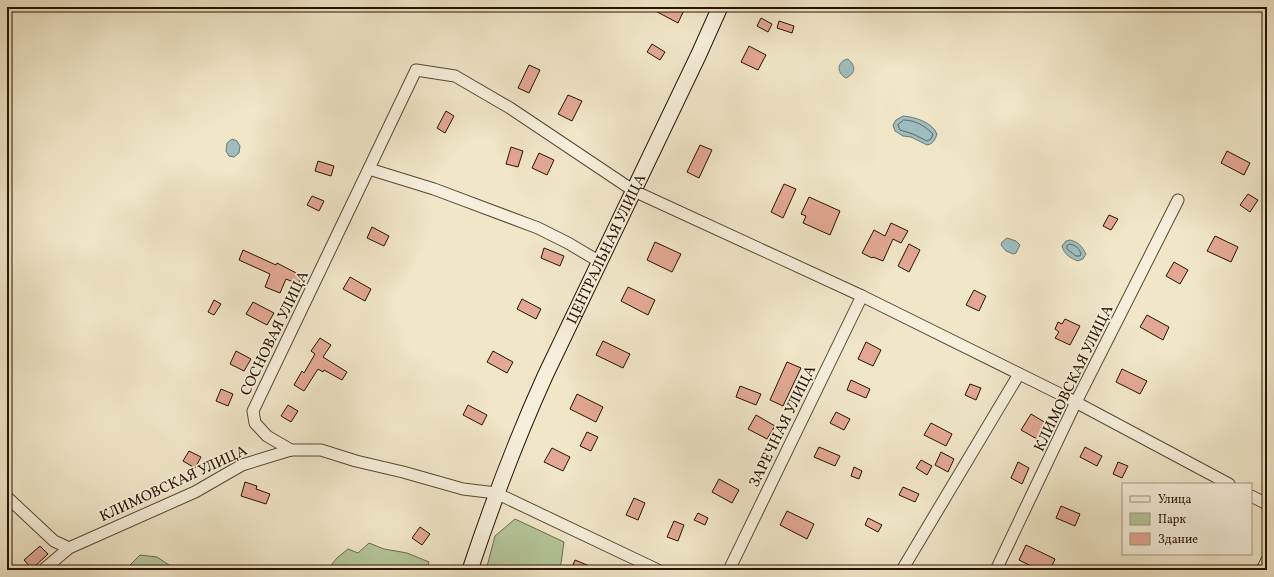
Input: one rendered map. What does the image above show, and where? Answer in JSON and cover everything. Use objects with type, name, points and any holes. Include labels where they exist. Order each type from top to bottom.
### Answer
[{"type":"street","name":"ЦЕНТРАЛЬНАЯ УЛИЦА","points":[[470,570],[496,494],[523,425],[720,7]]},
{"type":"street","name":"СОСНОВАЯ УЛИЦА","points":[[291,450],[267,436],[256,423],[254,411],[416,70],[455,76],[510,108],[634,191]]},
{"type":"street","points":[[369,169],[434,189],[538,228],[568,243],[600,262]]},
{"type":"street","points":[[634,191],[862,296],[1076,402],[1227,483]]},
{"type":"street","name":"КЛИМОВСКАЯ УЛИЦА","points":[[996,570],[1076,402],[1178,200]]},
{"type":"street","name":"ЗАРЕЧНАЯ УЛИЦА","points":[[729,570],[862,296]]},
{"type":"street","points":[[902,570],[1019,374]]},
{"type":"street","points":[[291,450],[321,450],[356,461],[403,472],[463,489],[496,494],[658,570]]},
{"type":"street","name":"КЛИМОВСКАЯ УЛИЦА","points":[[43,570],[69,548],[195,492],[242,465],[291,450]]},
{"type":"street","points":[[1252,496],[1267,504]]},
{"type":"street","points":[[7,497],[54,541],[69,548]]},
{"type":"street","points":[[1262,570],[1267,560]]},
{"type":"green space","points":[[515,519],[564,542],[560,570],[486,570],[495,536]]},
{"type":"green space","points":[[369,543],[384,549],[407,553],[429,562],[427,570],[327,570],[337,558],[348,549],[358,553]]},
{"type":"green space","points":[[140,555],[157,557],[179,570],[126,570]]},
{"type":"water","points":[[848,59],[854,69],[852,74],[846,78],[839,70],[839,67],[844,60]]},
{"type":"water","points":[[903,116],[918,119],[931,126],[937,134],[934,141],[927,145],[911,137],[903,136],[895,131],[893,125],[896,120]]},
{"type":"water","points":[[232,139],[237,141],[240,146],[239,153],[234,157],[229,156],[226,151],[227,143]]},
{"type":"water","points":[[1007,238],[1016,241],[1020,245],[1016,253],[1013,254],[1006,251],[1001,245]]},
{"type":"water","points":[[1070,240],[1078,243],[1083,249],[1086,254],[1083,259],[1078,261],[1075,260],[1064,251],[1062,246],[1066,241]]},
{"type":"building","points":[[648,7],[678,7],[684,10],[678,23]]},
{"type":"building","points":[[761,18],[772,24],[768,32],[757,26]]},
{"type":"building","points":[[779,21],[794,26],[792,33],[777,28]]},
{"type":"building","points":[[652,44],[665,52],[660,60],[647,52]]},
{"type":"building","points":[[749,46],[766,55],[758,70],[741,62]]},
{"type":"building","points":[[529,65],[540,70],[529,93],[518,88]]},
{"type":"building","points":[[568,95],[582,101],[572,121],[558,114]]},
{"type":"building","points":[[446,111],[454,116],[445,133],[437,128]]},
{"type":"building","points":[[700,145],[712,150],[699,178],[687,172]]},
{"type":"building","points":[[511,147],[523,151],[518,167],[506,164]]},
{"type":"building","points":[[1227,151],[1250,163],[1244,175],[1221,163]]},
{"type":"building","points":[[539,153],[554,160],[547,175],[532,168]]},
{"type":"building","points":[[318,161],[334,166],[331,176],[315,171]]},
{"type":"building","points":[[784,184],[796,189],[783,218],[771,212]]},
{"type":"building","points":[[1248,194],[1258,200],[1250,212],[1240,205]]},
{"type":"building","points":[[312,196],[324,201],[319,211],[307,205]]},
{"type":"building","points":[[809,197],[840,211],[830,235],[803,223],[806,216],[801,214]]},
{"type":"building","points":[[1109,215],[1118,219],[1111,230],[1103,226]]},
{"type":"building","points":[[891,223],[908,231],[901,243],[893,239],[883,261],[862,253],[874,230],[885,236]]},
{"type":"building","points":[[372,227],[389,236],[384,246],[367,238]]},
{"type":"building","points":[[1215,236],[1238,247],[1231,262],[1207,251]]},
{"type":"building","points":[[655,242],[681,254],[672,272],[647,260]]},
{"type":"building","points":[[909,244],[920,250],[909,272],[898,266]]},
{"type":"building","points":[[544,248],[564,256],[560,266],[541,258]]},
{"type":"building","points":[[243,250],[276,265],[277,263],[302,276],[298,284],[286,279],[280,293],[265,287],[270,274],[239,260]]},
{"type":"building","points":[[1174,262],[1188,270],[1180,284],[1166,276]]},
{"type":"building","points":[[350,277],[371,289],[365,301],[343,289]]},
{"type":"building","points":[[628,287],[655,300],[648,315],[621,301]]},
{"type":"building","points":[[974,290],[986,296],[979,311],[966,305]]},
{"type":"building","points":[[522,299],[541,309],[536,319],[517,309]]},
{"type":"building","points":[[214,300],[221,304],[214,315],[208,312]]},
{"type":"building","points":[[253,302],[274,313],[267,325],[246,314]]},
{"type":"building","points":[[1147,315],[1169,327],[1163,340],[1140,327]]},
{"type":"building","points":[[1065,319],[1080,326],[1070,345],[1055,338],[1059,332],[1055,329],[1058,322],[1062,324]]},
{"type":"building","points":[[320,338],[331,345],[323,357],[347,372],[342,380],[324,370],[323,372],[318,369],[304,391],[294,385],[302,371],[304,373],[315,354],[311,351]]},
{"type":"building","points":[[603,341],[630,354],[623,368],[596,355]]},
{"type":"building","points":[[866,342],[881,350],[873,366],[858,359]]},
{"type":"building","points":[[236,351],[251,359],[244,371],[230,364]]},
{"type":"building","points":[[493,351],[513,362],[507,373],[487,362]]},
{"type":"building","points":[[787,362],[801,368],[783,406],[770,400]]},
{"type":"building","points":[[1122,369],[1147,381],[1140,394],[1116,382]]},
{"type":"building","points":[[851,380],[870,389],[866,398],[847,390]]},
{"type":"building","points":[[970,384],[981,388],[976,400],[965,395]]},
{"type":"building","points":[[740,386],[761,394],[756,405],[736,397]]},
{"type":"building","points":[[221,389],[233,394],[228,406],[216,401]]},
{"type":"building","points":[[577,394],[603,407],[596,422],[570,409]]},
{"type":"building","points":[[288,405],[298,411],[291,422],[281,416]]},
{"type":"building","points":[[468,405],[487,415],[482,425],[463,415]]},
{"type":"building","points":[[836,412],[850,419],[844,430],[830,423]]},
{"type":"building","points":[[1031,414],[1046,423],[1037,439],[1021,430]]},
{"type":"building","points":[[756,415],[775,426],[767,439],[748,429]]},
{"type":"building","points":[[931,423],[952,434],[946,446],[924,435]]},
{"type":"building","points":[[587,432],[598,437],[591,451],[580,446]]},
{"type":"building","points":[[819,447],[840,456],[835,466],[814,457]]},
{"type":"building","points":[[1085,447],[1102,456],[1097,466],[1080,457]]},
{"type":"building","points":[[552,448],[570,457],[563,471],[544,462]]},
{"type":"building","points":[[189,451],[201,457],[195,468],[183,461]]},
{"type":"building","points":[[941,452],[954,459],[948,472],[935,465]]},
{"type":"building","points":[[921,460],[932,466],[927,475],[916,468]]},
{"type":"building","points":[[1018,462],[1029,468],[1022,484],[1011,478]]},
{"type":"building","points":[[1118,462],[1128,466],[1122,478],[1113,474]]},
{"type":"building","points":[[854,467],[862,471],[859,479],[851,476]]},
{"type":"building","points":[[719,479],[739,490],[732,503],[712,492]]},
{"type":"building","points":[[245,482],[257,486],[256,489],[270,494],[266,504],[241,496]]},
{"type":"building","points":[[903,487],[919,494],[915,502],[899,495]]},
{"type":"building","points":[[634,498],[645,503],[638,520],[626,515]]},
{"type":"building","points":[[1061,506],[1080,514],[1075,526],[1056,518]]},
{"type":"building","points":[[787,511],[814,524],[807,539],[780,525]]},
{"type":"building","points":[[698,513],[708,518],[705,525],[694,520]]},
{"type":"building","points":[[868,518],[882,525],[878,532],[865,525]]},
{"type":"building","points":[[674,521],[684,525],[678,541],[667,537]]},
{"type":"building","points":[[420,527],[430,534],[422,545],[412,538]]},
{"type":"building","points":[[1026,545],[1055,559],[1050,570],[1039,570],[1019,560]]},
{"type":"building","points":[[40,546],[48,554],[32,569],[24,560]]},
{"type":"building","points":[[575,560],[599,570],[571,570]]}]
